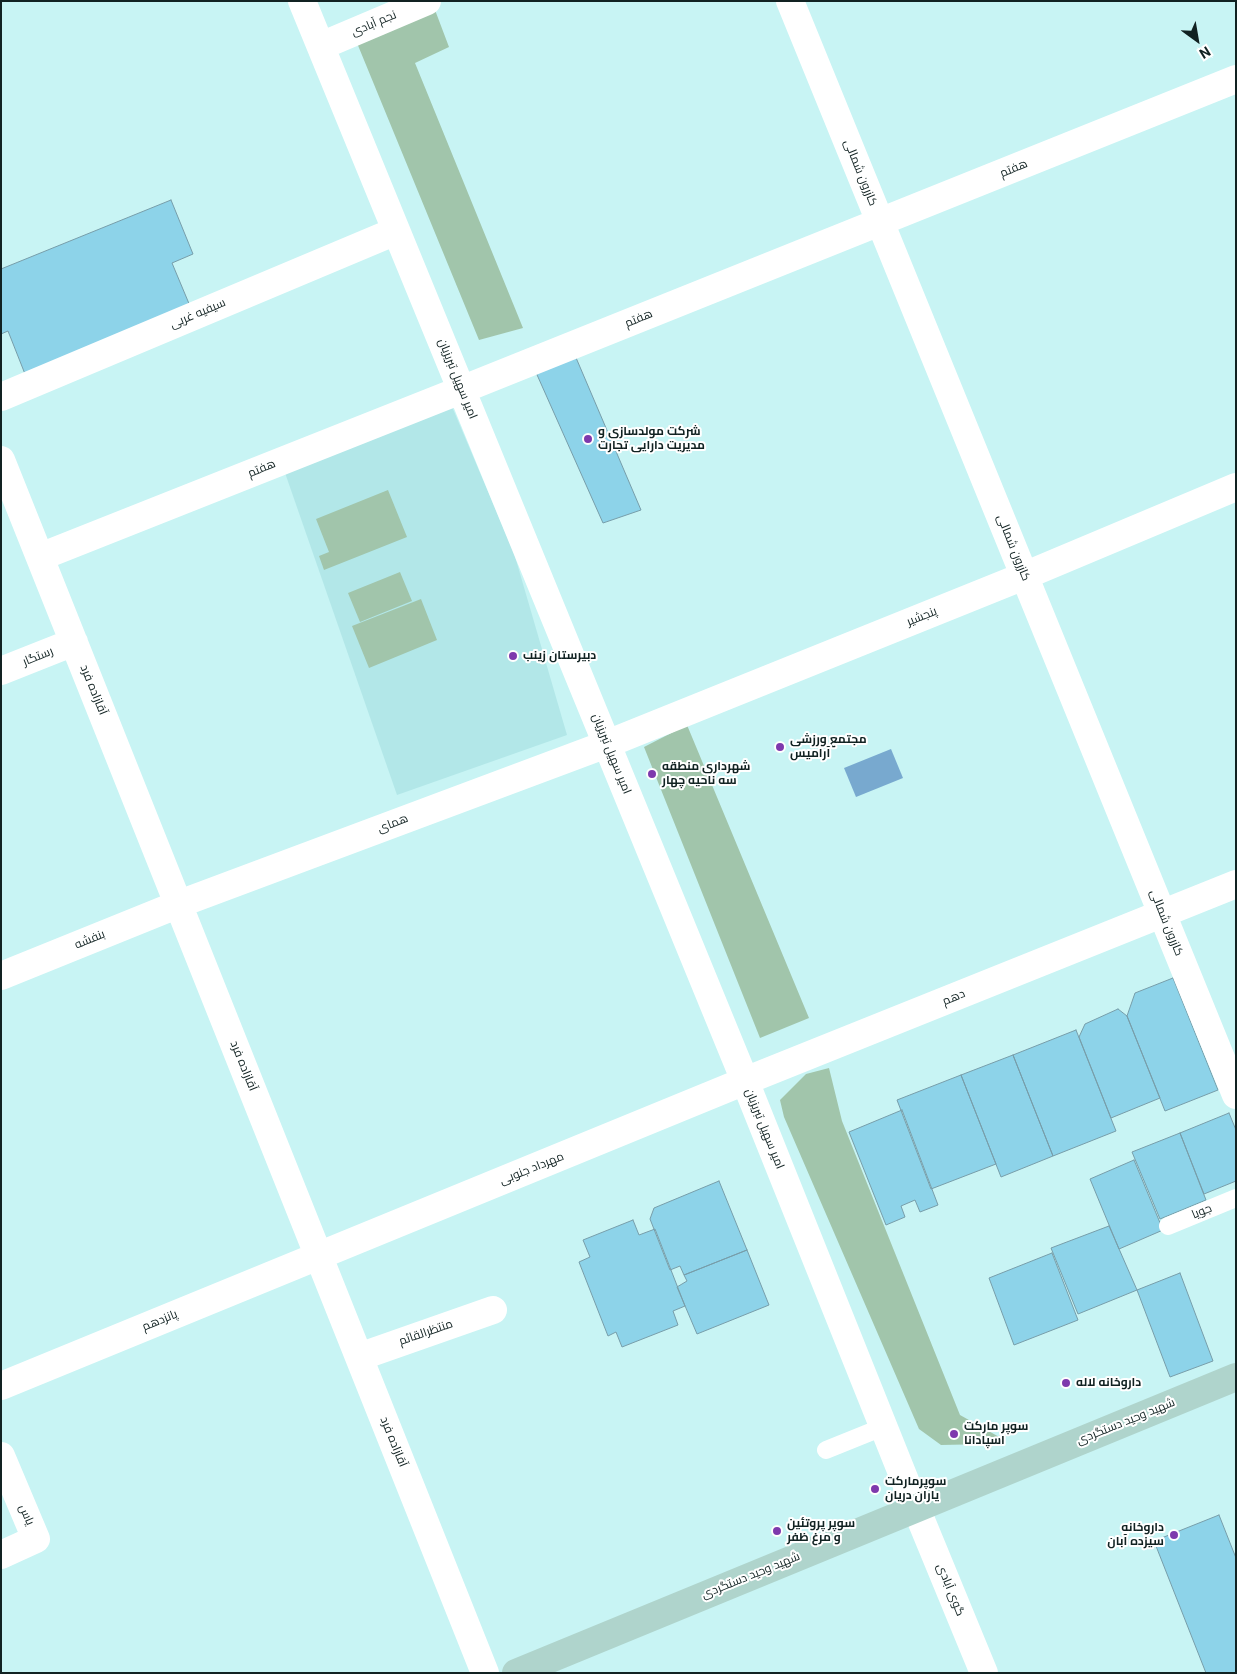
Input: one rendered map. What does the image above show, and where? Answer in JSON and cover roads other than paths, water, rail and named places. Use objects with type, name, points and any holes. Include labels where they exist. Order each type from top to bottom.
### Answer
[{"type":"main road","name":"شهید وحید دستگردی","points":[[516,1673],[1236,1377]]},
{"type":"street","name":"امیر سهیل تبریزیان","points":[[302,1],[745,1082],[916,1508]]},
{"type":"street","name":"نجم آبادی","points":[[320,46],[427,1]]},
{"type":"street","name":"کازرون شمالی","points":[[790,1],[1236,1094]]},
{"type":"street","name":"هفتم","points":[[40,557],[880,223],[1236,79]]},
{"type":"street","name":"سیفیه غربی","points":[[1,397],[396,231]]},
{"type":"street","name":"آقازاده فرد","points":[[1,460],[485,1673]]},
{"type":"street","name":"پنجشیر","points":[[607,744],[1024,576],[1236,487]]},
{"type":"street","name":"رستگار","points":[[1,671],[74,642]]},
{"type":"street","name":"همای","points":[[178,904],[607,744]]},
{"type":"street","name":"دهم","points":[[745,1082],[1236,884]]},
{"type":"street","name":"بنفشه","points":[[1,976],[178,904]]},
{"type":"street","name":"مهرداد جنوبی","points":[[319,1256],[745,1082]]},
{"type":"street","name":"پانزدهم","points":[[1,1386],[319,1256]]},
{"type":"street","name":"منتظرالقائم","points":[[359,1357],[494,1310]]},
{"type":"street","name":"یاس","points":[[1,1456],[36,1540],[1,1554]]},
{"type":"street","name":"گوی آبادی","points":[[916,1508],[984,1673]]},
{"type":"lane","name":"جویا","points":[[1168,1226],[1236,1198]]},
{"type":"lane","points":[[826,1450],[883,1427]]},
{"type":"place","name":"شرکت مولدسازی و مدیریت دارایی تجارت","points":[[588,439]]},
{"type":"place","name":"دبیرستان زینب","points":[[513,656]]},
{"type":"place","name":"مجتمع ورزشی آرامیس","points":[[780,747]]},
{"type":"place","name":"شهرداری منطقه سه ناحیه چهار","points":[[652,774]]},
{"type":"place","name":"داروخانه لاله","points":[[1066,1383]]},
{"type":"place","name":"سوپر مارکت اسپادانا","points":[[954,1434]]},
{"type":"place","name":"سوپرمارکت یاران دریان","points":[[875,1489]]},
{"type":"place","name":"سوپر پروتئین و مرغ ظفر","points":[[777,1531]]},
{"type":"place","name":"داروخانه سیزده آبان","points":[[1174,1535]]}]
